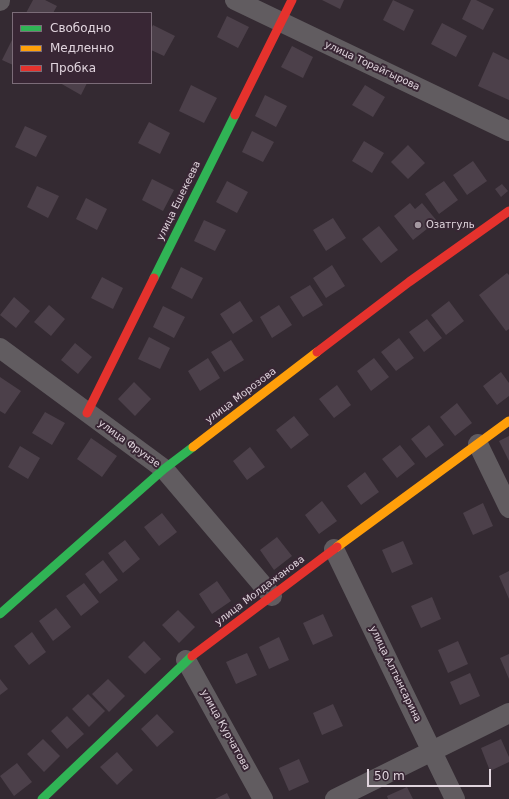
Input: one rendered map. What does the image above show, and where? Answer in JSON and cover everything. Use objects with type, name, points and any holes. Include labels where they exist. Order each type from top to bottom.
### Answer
[{"type":"street","name":"улица Торайгырова","points":[[235,0],[280,23],[509,131]]},
{"type":"street","name":"улица Ешекеева","points":[[86,412],[292,0]]},
{"type":"street","name":"улица Морозова","points":[[0,614],[164,469],[409,282],[509,211]]},
{"type":"street","name":"улица Фрунзе","points":[[0,348],[164,469],[272,596]]},
{"type":"street","name":"улица Молдажанова","points":[[42,799],[186,660],[509,421]]},
{"type":"street","points":[[478,444],[509,508]]},
{"type":"street","name":"улица Алтынсарина","points":[[334,549],[455,799]]},
{"type":"street","name":"улица Курчатова","points":[[186,660],[264,799]]},
{"type":"street","points":[[335,799],[509,713]]},
{"type":"building","points":[[33,0],[45,0],[57,6],[54,12],[27,12]]},
{"type":"building","points":[[322,0],[344,0],[340,9]]},
{"type":"building","points":[[393,0],[414,10],[404,31],[383,20]]},
{"type":"building","points":[[471,0],[476,0],[494,9],[483,30],[462,19]]},
{"type":"building","points":[[227,16],[249,27],[238,48],[217,37]]},
{"type":"building","points":[[442,23],[467,36],[456,57],[431,44]]},
{"type":"building","points":[[153,25],[175,36],[164,56],[152,50]]},
{"type":"building","points":[[12,40],[12,65],[2,60]]},
{"type":"building","points":[[292,46],[313,57],[303,78],[281,67]]},
{"type":"building","points":[[493,52],[509,60],[509,100],[478,86]]},
{"type":"building","points":[[62,84],[86,84],[81,95]]},
{"type":"building","points":[[191,85],[217,98],[204,123],[179,111]]},
{"type":"building","points":[[365,85],[385,97],[373,117],[352,105]]},
{"type":"building","points":[[265,95],[287,106],[276,127],[255,116]]},
{"type":"building","points":[[149,122],[170,133],[160,154],[138,143]]},
{"type":"building","points":[[25,126],[47,136],[36,157],[15,147]]},
{"type":"building","points":[[252,131],[274,142],[263,162],[242,152]]},
{"type":"building","points":[[364,141],[384,153],[372,173],[352,161]]},
{"type":"building","points":[[408,145],[425,163],[408,179],[391,162]]},
{"type":"building","points":[[473,161],[487,181],[467,195],[453,175]]},
{"type":"building","points":[[152,179],[174,190],[163,211],[142,200]]},
{"type":"building","points":[[227,181],[248,192],[237,213],[216,202]]},
{"type":"building","points":[[444,181],[458,200],[439,214],[425,194]]},
{"type":"building","points":[[502,184],[508,191],[501,197],[495,189]]},
{"type":"building","points":[[37,186],[59,196],[48,218],[27,207]]},
{"type":"building","points":[[86,198],[107,209],[97,230],[76,219]]},
{"type":"building","points":[[410,203],[415,209],[422,203],[437,221],[413,240],[394,216]]},
{"type":"building","points":[[333,218],[346,238],[326,251],[313,230]]},
{"type":"building","points":[[204,220],[226,230],[215,251],[194,241]]},
{"type":"building","points":[[379,226],[398,250],[381,263],[362,239]]},
{"type":"building","points":[[332,265],[345,286],[326,298],[313,278]]},
{"type":"building","points":[[181,267],[203,278],[192,299],[171,288]]},
{"type":"building","points":[[507,273],[509,275],[509,329],[506,331],[479,295]]},
{"type":"building","points":[[102,277],[123,288],[113,309],[91,298]]},
{"type":"building","points":[[310,285],[323,305],[303,317],[290,297]]},
{"type":"building","points":[[14,297],[30,311],[16,328],[0,315]]},
{"type":"building","points":[[240,301],[253,321],[233,334],[220,314]]},
{"type":"building","points":[[449,301],[464,321],[446,335],[431,315]]},
{"type":"building","points":[[49,305],[65,319],[51,336],[34,322]]},
{"type":"building","points":[[279,305],[292,325],[272,338],[260,317]]},
{"type":"building","points":[[163,306],[185,317],[174,338],[153,327]]},
{"type":"building","points":[[427,319],[442,338],[424,352],[409,332]]},
{"type":"building","points":[[149,337],[170,348],[160,369],[138,359]]},
{"type":"building","points":[[399,338],[414,358],[396,371],[381,352]]},
{"type":"building","points":[[231,340],[244,360],[224,372],[211,352]]},
{"type":"building","points":[[75,343],[92,357],[78,374],[61,360]]},
{"type":"building","points":[[208,358],[220,378],[200,391],[188,371]]},
{"type":"building","points":[[374,358],[389,377],[371,391],[357,371]]},
{"type":"building","points":[[501,372],[509,383],[509,396],[497,405],[483,386]]},
{"type":"building","points":[[0,377],[21,391],[5,414],[0,411]]},
{"type":"building","points":[[134,382],[151,399],[135,416],[118,399]]},
{"type":"building","points":[[337,385],[351,405],[334,418],[319,399]]},
{"type":"building","points":[[457,403],[472,423],[455,436],[440,417]]},
{"type":"building","points":[[45,412],[65,423],[52,445],[32,433]]},
{"type":"building","points":[[294,416],[309,435],[291,449],[276,430]]},
{"type":"building","points":[[429,425],[444,445],[426,458],[411,439]]},
{"type":"building","points":[[509,436],[509,461],[499,441]]},
{"type":"building","points":[[91,438],[117,456],[102,477],[77,459]]},
{"type":"building","points":[[400,445],[415,464],[397,478],[382,459]]},
{"type":"building","points":[[20,446],[40,458],[28,479],[8,467]]},
{"type":"building","points":[[250,447],[265,467],[247,480],[233,461]]},
{"type":"building","points":[[365,472],[379,492],[361,505],[347,486]]},
{"type":"building","points":[[322,501],[337,521],[319,534],[305,515]]},
{"type":"building","points":[[483,503],[493,526],[473,535],[463,513]]},
{"type":"building","points":[[162,513],[177,532],[159,546],[144,527]]},
{"type":"building","points":[[277,537],[292,556],[274,570],[260,550]]},
{"type":"building","points":[[125,540],[140,559],[123,573],[108,553]]},
{"type":"building","points":[[403,541],[413,564],[392,573],[382,550]]},
{"type":"building","points":[[103,560],[118,580],[100,594],[85,574]]},
{"type":"building","points":[[509,571],[509,599],[499,576]]},
{"type":"building","points":[[217,581],[231,601],[212,614],[199,594]]},
{"type":"building","points":[[84,583],[99,602],[81,616],[66,596]]},
{"type":"building","points":[[432,597],[441,619],[421,628],[411,606]]},
{"type":"building","points":[[56,608],[71,627],[53,641],[39,621]]},
{"type":"building","points":[[178,610],[195,627],[179,643],[162,625]]},
{"type":"building","points":[[323,614],[333,636],[313,645],[303,623]]},
{"type":"building","points":[[32,632],[46,652],[29,665],[14,646]]},
{"type":"building","points":[[279,637],[289,660],[269,669],[259,647]]},
{"type":"building","points":[[144,641],[161,659],[145,674],[128,657]]},
{"type":"building","points":[[458,641],[468,664],[448,673],[438,650]]},
{"type":"building","points":[[247,653],[257,675],[236,684],[226,662]]},
{"type":"building","points":[[509,654],[509,679],[500,658]]},
{"type":"building","points":[[470,673],[480,696],[460,705],[450,682]]},
{"type":"building","points":[[0,679],[8,689],[0,695]]},
{"type":"building","points":[[108,679],[125,696],[109,712],[92,694]]},
{"type":"building","points":[[88,694],[105,711],[89,727],[72,709]]},
{"type":"building","points":[[333,704],[343,726],[322,735],[313,713]]},
{"type":"building","points":[[157,714],[174,732],[157,747],[141,729]]},
{"type":"building","points":[[67,716],[84,734],[67,749],[51,731]]},
{"type":"building","points":[[43,739],[60,756],[44,772],[27,754]]},
{"type":"building","points":[[501,739],[509,757],[509,762],[490,771],[481,748]]},
{"type":"building","points":[[117,752],[133,770],[117,785],[100,767]]},
{"type":"building","points":[[299,759],[309,782],[289,791],[279,768]]},
{"type":"building","points":[[17,763],[32,782],[14,796],[0,776]]},
{"type":"building","points":[[407,787],[413,799],[388,799],[387,796]]},
{"type":"building","points":[[227,793],[230,799],[215,799]]},
{"type":"traffic: fast","points":[[154,278],[235,115]]},
{"type":"traffic: fast","points":[[0,614],[164,469],[193,447]]},
{"type":"traffic: fast","points":[[42,799],[192,656]]},
{"type":"traffic: slow","points":[[193,447],[317,352]]},
{"type":"traffic: slow","points":[[337,547],[509,421]]},
{"type":"traffic: jam","points":[[235,115],[292,0]]},
{"type":"traffic: jam","points":[[317,352],[409,282],[509,211]]},
{"type":"traffic: jam","points":[[87,413],[154,278]]},
{"type":"traffic: jam","points":[[192,656],[337,547]]},
{"type":"place","name":"Oзатгуль","points":[[418,225]]}]
